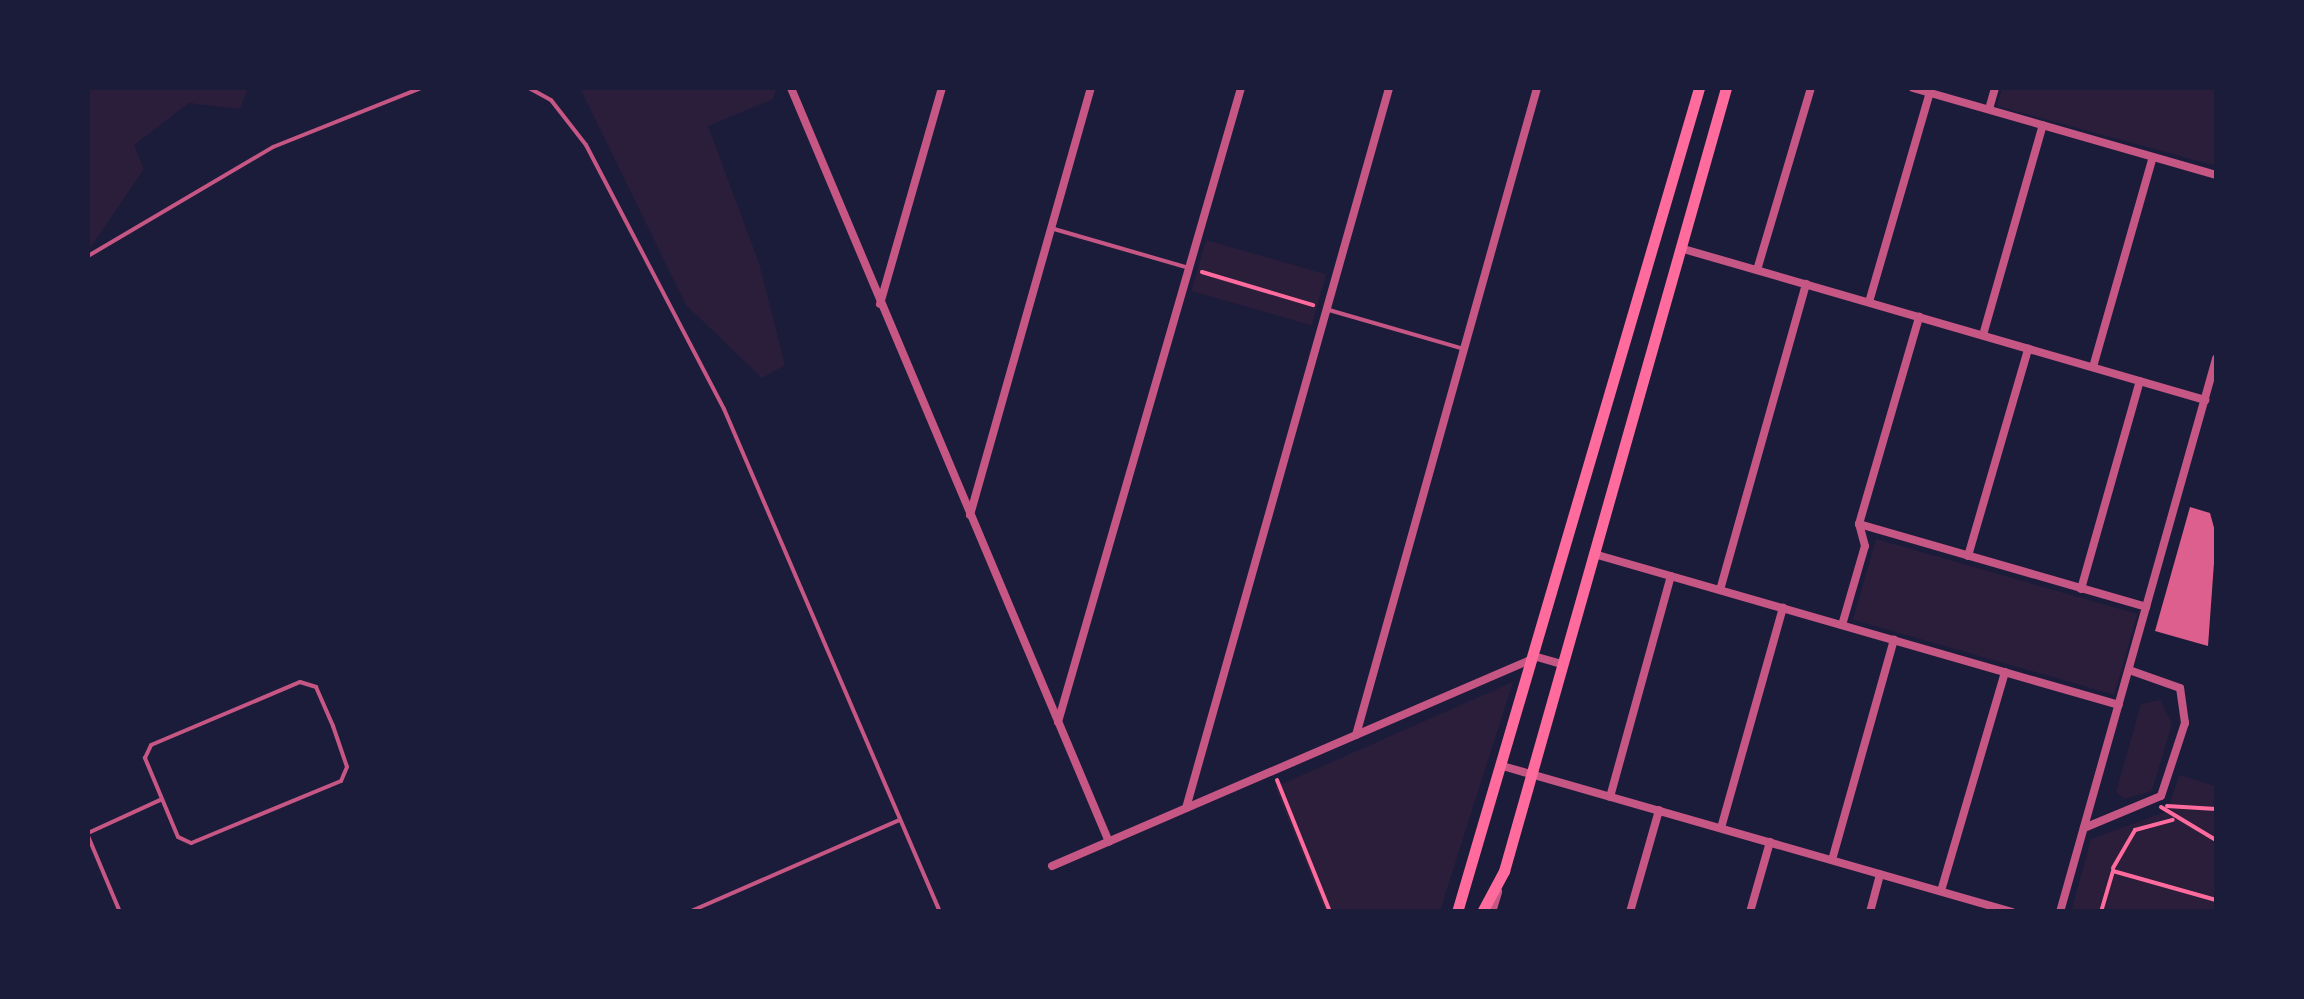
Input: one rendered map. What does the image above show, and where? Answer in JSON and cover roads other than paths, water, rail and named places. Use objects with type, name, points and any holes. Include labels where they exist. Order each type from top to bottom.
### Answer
[{"type":"main road","points":[[1457,912],[1506,767],[1699,88]]},
{"type":"main road","points":[[1482,912],[1504,872],[1726,88]]},
{"type":"street","points":[[791,88],[1109,842]]},
{"type":"street","points":[[880,304],[942,88]]},
{"type":"street","points":[[970,515],[1091,88]]},
{"type":"street","points":[[1058,722],[1241,88]]},
{"type":"street","points":[[1186,808],[1390,88]]},
{"type":"street","points":[[1356,735],[1537,88]]},
{"type":"street","points":[[1758,270],[1811,88]]},
{"type":"street","points":[[1913,88],[2216,175]]},
{"type":"street","points":[[1988,109],[1995,88]]},
{"type":"street","points":[[1869,302],[1930,92]]},
{"type":"street","points":[[1982,335],[2042,125]]},
{"type":"street","points":[[2093,367],[2152,156]]},
{"type":"street","points":[[1680,248],[2205,400]]},
{"type":"street","points":[[1720,590],[1806,284]]},
{"type":"street","points":[[1842,626],[1865,546],[1858,524],[1918,317]]},
{"type":"street","points":[[1968,556],[2028,348]]},
{"type":"street","points":[[2060,912],[2216,359]]},
{"type":"street","points":[[2082,589],[2140,381]]},
{"type":"street","points":[[1858,524],[2146,607]]},
{"type":"street","points":[[1594,554],[2118,704]]},
{"type":"street","points":[[1610,797],[1671,576]]},
{"type":"street","points":[[1721,828],[1783,608]]},
{"type":"street","points":[[1832,860],[1894,640]]},
{"type":"street","points":[[1052,866],[1536,657],[1562,664]]},
{"type":"street","points":[[2084,828],[2157,804],[2186,722],[2185,697],[2170,682],[2128,670]]},
{"type":"street","points":[[1941,891],[2005,672]]},
{"type":"street","points":[[1506,767],[2012,912]]},
{"type":"street","points":[[1630,912],[1659,810]]},
{"type":"street","points":[[1750,912],[1770,842]]},
{"type":"street","points":[[1492,912],[1504,872]]},
{"type":"street","points":[[1870,912],[1880,874]]},
{"type":"lane","points":[[88,256],[273,147],[421,88]]},
{"type":"lane","points":[[529,88],[552,100],[586,146],[724,409],[940,912]]},
{"type":"lane","points":[[1052,228],[1189,268]]},
{"type":"lane","points":[[1327,309],[1464,349]]},
{"type":"lane","points":[[300,682],[316,687],[347,768],[341,781],[191,843],[160,800],[145,758],[151,745],[300,682]]},
{"type":"lane","points":[[120,912],[88,834],[160,800]]},
{"type":"lane","points":[[689,912],[900,820]]}]
